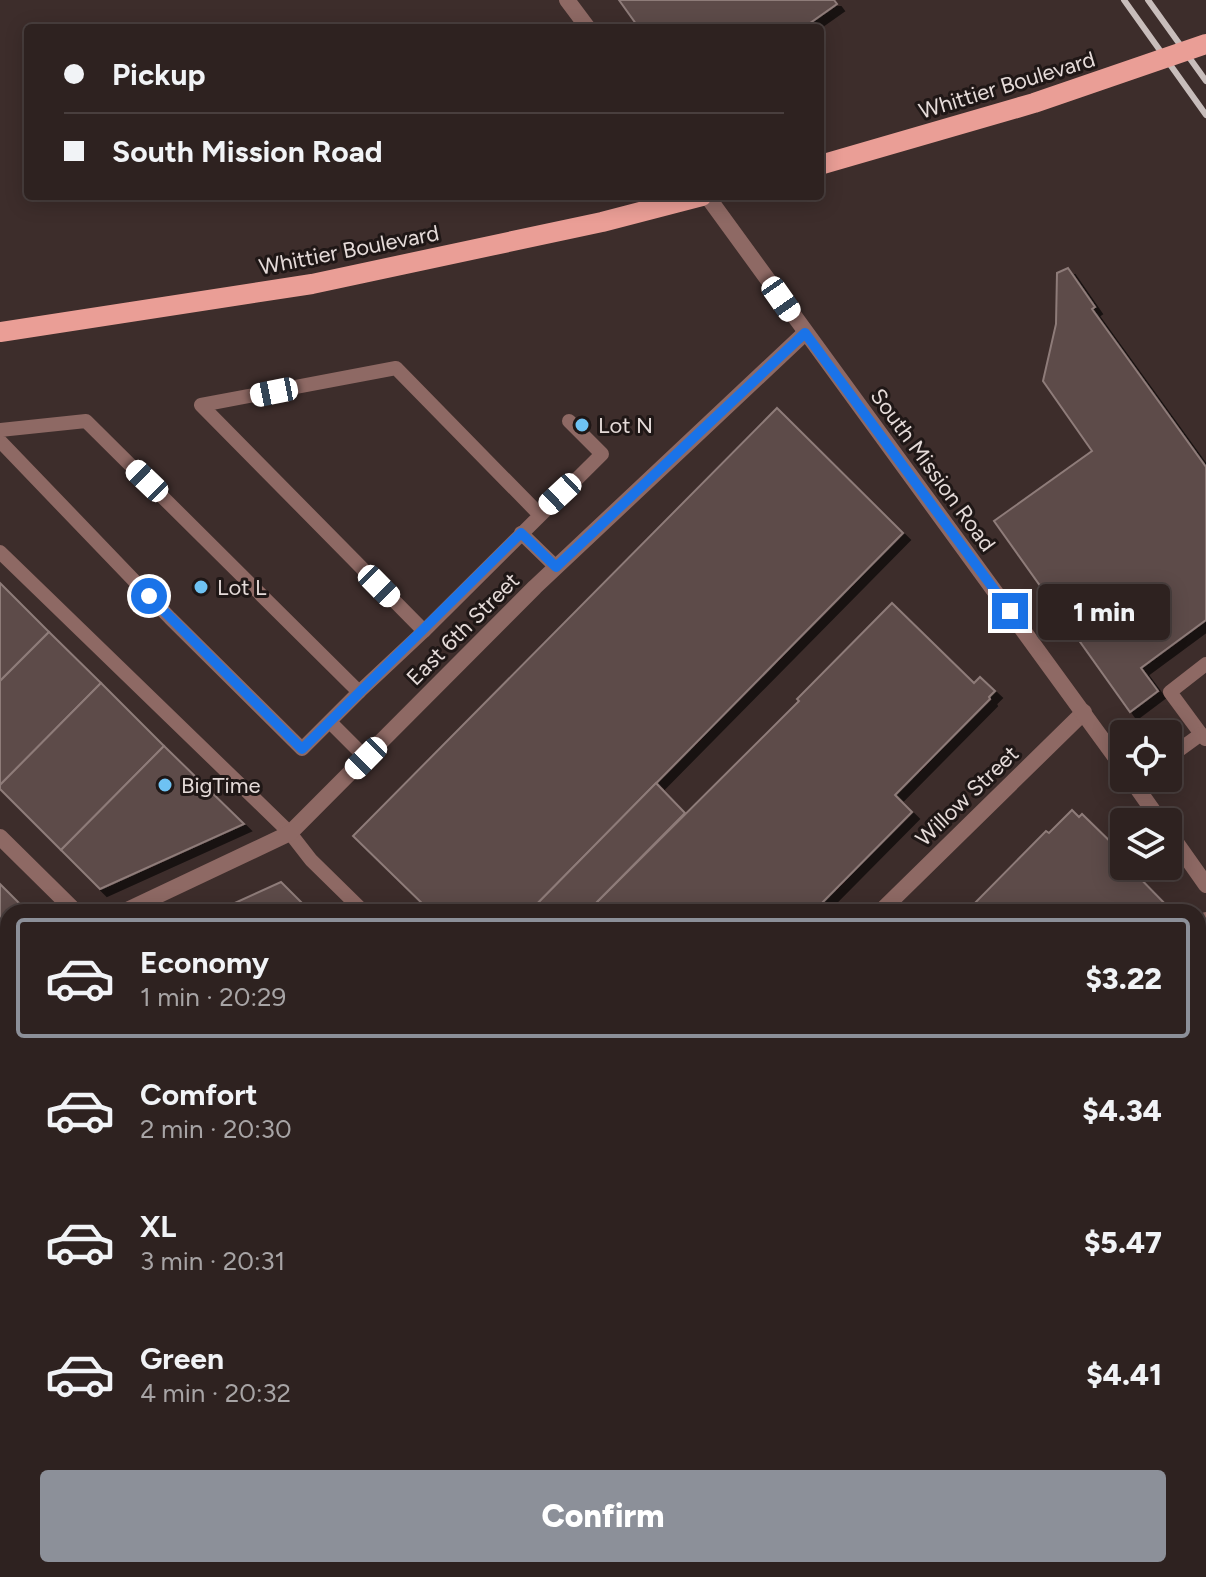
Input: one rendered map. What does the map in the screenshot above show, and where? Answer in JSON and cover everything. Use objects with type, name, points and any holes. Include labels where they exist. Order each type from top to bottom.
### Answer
[{"type":"main road","name":"Whittier Boulevard","points":[[824,164],[1034,103],[1206,44]]},
{"type":"main road","name":"Whittier Boulevard","points":[[0,332],[312,284],[602,222],[688,200]]},
{"type":"street","points":[[567,0],[585,24]]},
{"type":"street","name":"South Mission Road","points":[[707,200],[1110,747]]},
{"type":"street","name":"East 6th Street","points":[[140,904],[290,833],[556,567],[805,333]]},
{"type":"street","name":"Willow Street","points":[[888,904],[1084,712]]},
{"type":"street","points":[[0,837],[68,904]]},
{"type":"street","points":[[1182,851],[1206,885]]},
{"type":"lane","points":[[424,631],[201,405],[396,368],[539,514]]},
{"type":"lane","points":[[0,430],[86,421],[359,692]]},
{"type":"lane","points":[[0,441],[170,618],[302,749],[602,454],[569,421]]},
{"type":"lane","points":[[521,533],[556,567]]},
{"type":"lane","points":[[0,552],[290,833],[311,860],[356,904]]},
{"type":"lane","points":[[1182,750],[1204,738],[1170,692],[1206,664]]},
{"type":"lane","points":[[330,722],[366,758]]},
{"type":"building","points":[[619,0],[834,0],[837,4],[809,24],[636,24]]},
{"type":"building","points":[[1068,268],[1095,307],[1092,309],[1206,467],[1206,620],[1141,668],[1158,691],[1130,712],[994,521],[1092,451],[1043,381],[1056,324],[1057,273]]},
{"type":"building","points":[[777,408],[903,533],[537,904],[423,904],[353,836]]},
{"type":"building","points":[[0,583],[49,632],[0,681]]},
{"type":"building","points":[[892,603],[974,683],[980,677],[995,691],[895,795],[912,812],[821,904],[595,904],[799,701],[797,699]]},
{"type":"building","points":[[49,632],[101,683],[0,785],[0,681]]},
{"type":"building","points":[[101,683],[164,746],[61,850],[0,789],[0,785]]},
{"type":"building","name":"BigTime","points":[[164,746],[244,824],[100,889],[61,850]]},
{"type":"building","points":[[656,783],[685,813],[595,904],[537,904]]},
{"type":"building","points":[[1072,810],[1079,817],[1082,814],[1110,841],[1110,880],[1142,880],[1165,904],[974,904],[1046,831],[1049,833]]},
{"type":"building","points":[[281,882],[303,904],[233,904]]},
{"type":"building","points":[[0,884],[20,904],[0,904]]},
{"type":"railway","points":[[1124,0],[1206,115]]},
{"type":"railway","points":[[1148,0],[1206,81]]},
{"type":"place","name":"Lot N","points":[[582,425]]},
{"type":"place","name":"Lot L","points":[[201,587]]},
{"type":"place","name":"BigTime","points":[[165,785]]},
{"type":"route","points":[[149,596],[302,749],[521,533],[556,567],[805,333],[1010,611]]}]
